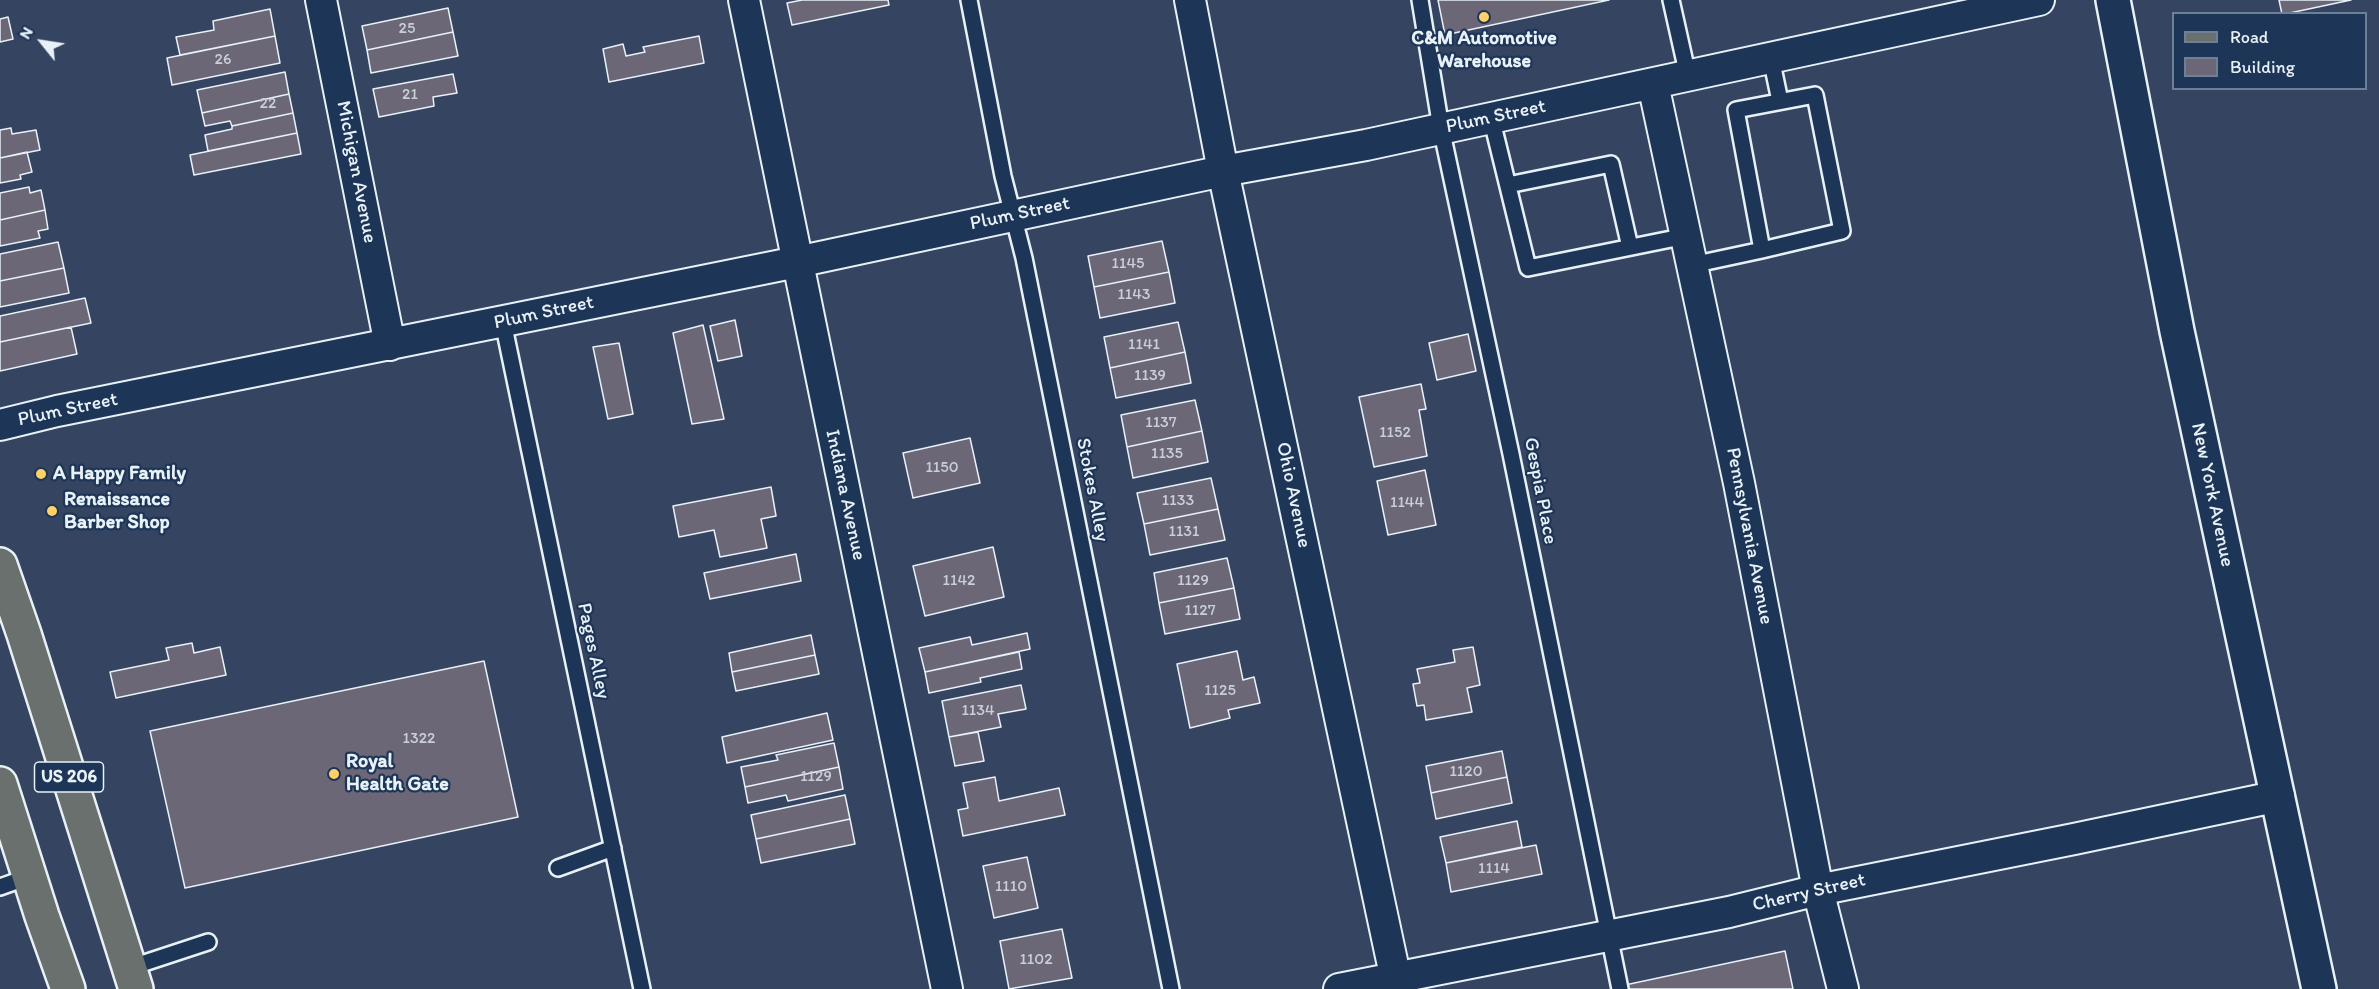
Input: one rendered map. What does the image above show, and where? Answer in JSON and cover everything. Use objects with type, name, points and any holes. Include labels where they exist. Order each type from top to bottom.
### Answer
[{"type":"main road","name":"US 206","points":[[0,565],[133,979]]},
{"type":"main road","points":[[0,784],[68,989]]},
{"type":"street","name":"Michigan Avenue","points":[[321,0],[390,345]]},
{"type":"street","name":"Indiana Avenue","points":[[744,0],[946,989]]},
{"type":"street","name":"Ohio Avenue","points":[[1190,0],[1223,171],[1397,983]]},
{"type":"street","name":"Plum Street","points":[[0,425],[57,411],[797,262],[1223,171],[1366,145],[2039,0]]},
{"type":"street","name":"New York Avenue","points":[[2113,0],[2177,331],[2319,989]]},
{"type":"street","name":"Pennsylvania Avenue","points":[[1653,84],[1739,483],[1818,890],[1843,989]]},
{"type":"street","name":"Cherry Street","points":[[1339,989],[1397,983],[1608,936],[1729,912],[1818,890],[2279,796]]},
{"type":"lane","name":"Stokes Alley","points":[[969,0],[1003,176],[1026,269],[1171,989]]},
{"type":"lane","name":"Gespia Place","points":[[1420,0],[1441,128],[1511,454],[1620,989]]},
{"type":"lane","points":[[1671,0],[1688,76]]},
{"type":"lane","points":[[1772,58],[1780,101]]},
{"type":"lane","points":[[1692,265],[1842,231],[1815,95],[1736,110],[1762,249]]},
{"type":"lane","points":[[1491,117],[1528,268],[1686,236]]},
{"type":"lane","points":[[1508,185],[1611,164],[1630,247]]},
{"type":"lane","name":"Pages Alley","points":[[503,322],[642,989]]},
{"type":"lane","points":[[558,868],[613,848]]},
{"type":"lane","points":[[0,887],[31,876]]},
{"type":"lane","points":[[133,979],[208,942]]},
{"type":"building","points":[[802,0],[888,0],[889,5],[792,25],[787,3]]},
{"type":"building","name":"C&M Automotive Warehouse","points":[[1438,0],[1609,0],[1445,35]]},
{"type":"building","points":[[2279,0],[2351,0],[2294,12],[2282,12]]},
{"type":"building","points":[[448,8],[453,32],[367,50],[362,26]]},
{"type":"building","points":[[270,9],[275,36],[180,55],[176,37],[214,30],[213,21]]},
{"type":"building","points":[[8,17],[13,39],[0,42],[0,19]]},
{"type":"building","points":[[453,32],[458,56],[371,73],[367,50]]},
{"type":"building","points":[[275,36],[280,63],[172,85],[167,58]]},
{"type":"building","points":[[699,36],[704,63],[609,82],[603,49],[623,44],[626,56],[645,52],[643,47]]},
{"type":"building","points":[[285,72],[289,94],[202,113],[197,90]]},
{"type":"building","points":[[453,74],[457,93],[433,97],[434,106],[379,117],[373,89]]},
{"type":"building","points":[[289,94],[293,113],[232,126],[230,121],[205,126],[202,113]]},
{"type":"building","points":[[293,113],[297,133],[208,151],[205,135],[232,129],[232,126]]},
{"type":"building","points":[[11,128],[12,134],[36,130],[40,150],[0,158],[0,130]]},
{"type":"building","points":[[297,133],[301,154],[194,175],[190,155]]},
{"type":"building","points":[[27,152],[32,172],[20,175],[21,179],[0,183],[0,158]]},
{"type":"building","points":[[29,187],[30,193],[41,190],[45,210],[0,220],[0,193]]},
{"type":"building","points":[[45,210],[48,229],[38,231],[40,238],[0,246],[0,220]]},
{"type":"building","points":[[1162,241],[1169,272],[1094,287],[1088,256]]},
{"type":"building","points":[[58,242],[64,268],[0,281],[0,254]]},
{"type":"building","points":[[64,268],[69,293],[0,307],[0,281]]},
{"type":"building","points":[[1169,272],[1175,303],[1100,318],[1094,287]]},
{"type":"building","points":[[85,298],[91,323],[0,342],[0,316]]},
{"type":"building","points":[[735,320],[742,356],[718,361],[710,326]]},
{"type":"building","points":[[1178,322],[1185,352],[1110,368],[1104,337]]},
{"type":"building","points":[[703,325],[724,419],[692,424],[673,333]]},
{"type":"building","points":[[71,327],[77,354],[0,371],[0,342]]},
{"type":"building","points":[[1468,334],[1476,371],[1437,380],[1429,343]]},
{"type":"building","points":[[619,343],[633,414],[608,419],[593,347]]},
{"type":"building","points":[[1185,352],[1191,383],[1116,398],[1110,368]]},
{"type":"building","points":[[1421,384],[1426,409],[1419,410],[1427,456],[1374,467],[1359,397]]},
{"type":"building","points":[[1195,400],[1202,431],[1127,447],[1121,415]]},
{"type":"building","points":[[1202,431],[1208,462],[1133,478],[1127,447]]},
{"type":"building","points":[[970,438],[980,483],[913,498],[903,453]]},
{"type":"building","points":[[1425,470],[1436,525],[1388,535],[1377,481]]},
{"type":"building","points":[[1211,478],[1218,509],[1144,524],[1137,493]]},
{"type":"building","points":[[771,487],[776,516],[761,519],[767,548],[720,557],[714,530],[679,537],[673,506]]},
{"type":"building","points":[[1218,509],[1225,540],[1150,555],[1144,524]]},
{"type":"building","points":[[993,547],[1004,597],[925,616],[913,566]]},
{"type":"building","points":[[796,554],[801,581],[710,599],[704,573]]},
{"type":"building","points":[[1227,558],[1234,588],[1159,603],[1154,573]]},
{"type":"building","points":[[1234,588],[1240,619],[1165,634],[1159,603]]},
{"type":"building","points":[[1027,633],[1030,649],[925,672],[919,648],[970,637],[972,645]]},
{"type":"building","points":[[811,635],[815,655],[732,672],[729,653]]},
{"type":"building","points":[[192,643],[194,653],[220,647],[226,675],[116,698],[110,672],[169,660],[166,648]]},
{"type":"building","points":[[1473,647],[1480,685],[1467,688],[1472,712],[1426,720],[1424,705],[1417,706],[1413,684],[1420,683],[1417,669],[1455,662],[1453,650]]},
{"type":"building","points":[[1237,651],[1243,680],[1254,677],[1260,703],[1228,710],[1230,718],[1190,728],[1177,664]]},
{"type":"building","points":[[1019,652],[1022,669],[980,678],[981,682],[929,693],[925,672]]},
{"type":"building","points":[[815,655],[819,674],[736,691],[732,672]]},
{"type":"building","name":"Royal Health Gate","points":[[484,661],[518,817],[185,888],[150,731]]},
{"type":"building","points":[[1021,685],[1026,709],[998,714],[1001,727],[949,737],[942,701]]},
{"type":"building","points":[[827,713],[833,740],[727,763],[722,737]]},
{"type":"building","points":[[978,732],[984,761],[955,766],[949,737]]},
{"type":"building","points":[[834,743],[839,767],[745,787],[741,767],[778,760],[776,755]]},
{"type":"building","points":[[1502,751],[1507,777],[1431,793],[1426,766]]},
{"type":"building","points":[[839,767],[843,789],[788,801],[786,795],[748,803],[745,787]]},
{"type":"building","points":[[995,777],[999,801],[1059,788],[1065,815],[963,836],[958,810],[968,808],[963,783]]},
{"type":"building","points":[[1507,777],[1512,803],[1436,819],[1431,793]]},
{"type":"building","points":[[845,795],[850,819],[756,839],[751,815]]},
{"type":"building","points":[[850,819],[855,844],[761,863],[756,839]]},
{"type":"building","points":[[1517,821],[1522,847],[1446,863],[1440,837]]},
{"type":"building","points":[[1536,845],[1542,874],[1451,892],[1446,863]]},
{"type":"building","points":[[1027,857],[1038,908],[994,918],[983,866]]},
{"type":"building","points":[[1062,929],[1072,978],[1009,989],[1000,941]]},
{"type":"building","points":[[1785,951],[1793,989],[1626,989],[1625,985]]},
{"type":"place","name":"C&M Automotive Warehouse","points":[[1484,17]]},
{"type":"place","name":"A Happy Family","points":[[41,474]]},
{"type":"place","name":"Renaissance Barber Shop","points":[[52,511]]},
{"type":"place","name":"Royal Health Gate","points":[[334,774]]}]
